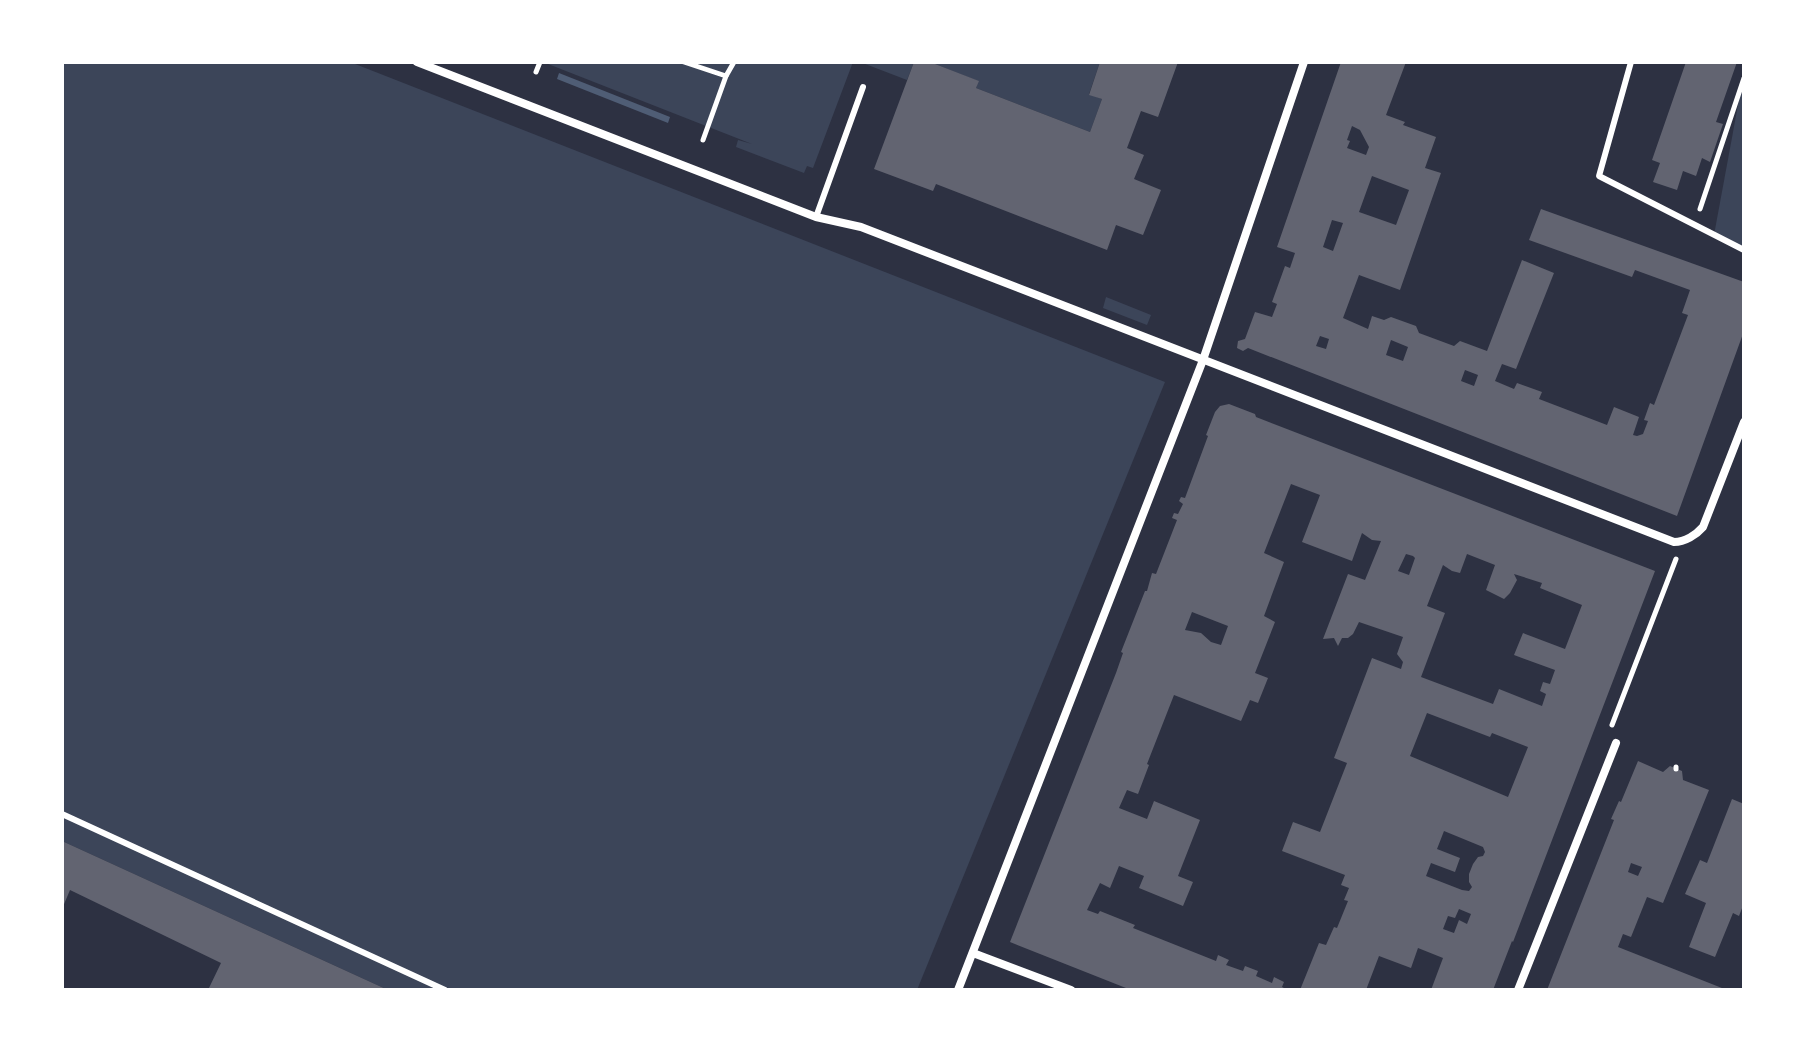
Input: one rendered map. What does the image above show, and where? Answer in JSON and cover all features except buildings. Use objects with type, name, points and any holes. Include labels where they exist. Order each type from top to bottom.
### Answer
[{"type":"street","points":[[417,62],[816,217],[861,227],[1674,542],[1684,540],[1703,527],[1744,422]]},
{"type":"street","points":[[958,990],[1203,360],[1304,62]]},
{"type":"street","points":[[1518,990],[1616,743]]},
{"type":"street","points":[[973,953],[1071,990]]},
{"type":"lane","points":[[1631,62],[1599,176],[1744,250]]},
{"type":"lane","points":[[816,217],[863,87]]},
{"type":"lane","points":[[62,814],[445,990]]},
{"type":"path","points":[[536,72],[540,62]]},
{"type":"path","points":[[684,62],[726,76]]},
{"type":"path","points":[[703,140],[734,62]]},
{"type":"path","points":[[1695,225],[1744,78]]},
{"type":"path","points":[[1616,743],[1612,725],[1684,540]]},
{"type":"shaded area","points":[[62,62],[350,62],[1165,382],[917,990],[388,990],[62,841]]},
{"type":"shaded area","points":[[543,62],[853,62],[813,168],[807,166],[804,173],[736,147],[738,140],[752,144]]},
{"type":"shaded area","points":[[860,62],[914,62],[907,80]]},
{"type":"shaded area","points":[[930,62],[1100,62],[1089,94],[1102,99],[1090,132],[976,88],[978,81]]},
{"type":"shaded area","points":[[559,73],[670,117],[668,123],[557,79]]},
{"type":"shaded area","points":[[1744,78],[1744,250],[1714,235]]},
{"type":"shaded area","points":[[1106,297],[1151,315],[1147,325],[1103,308]]}]
